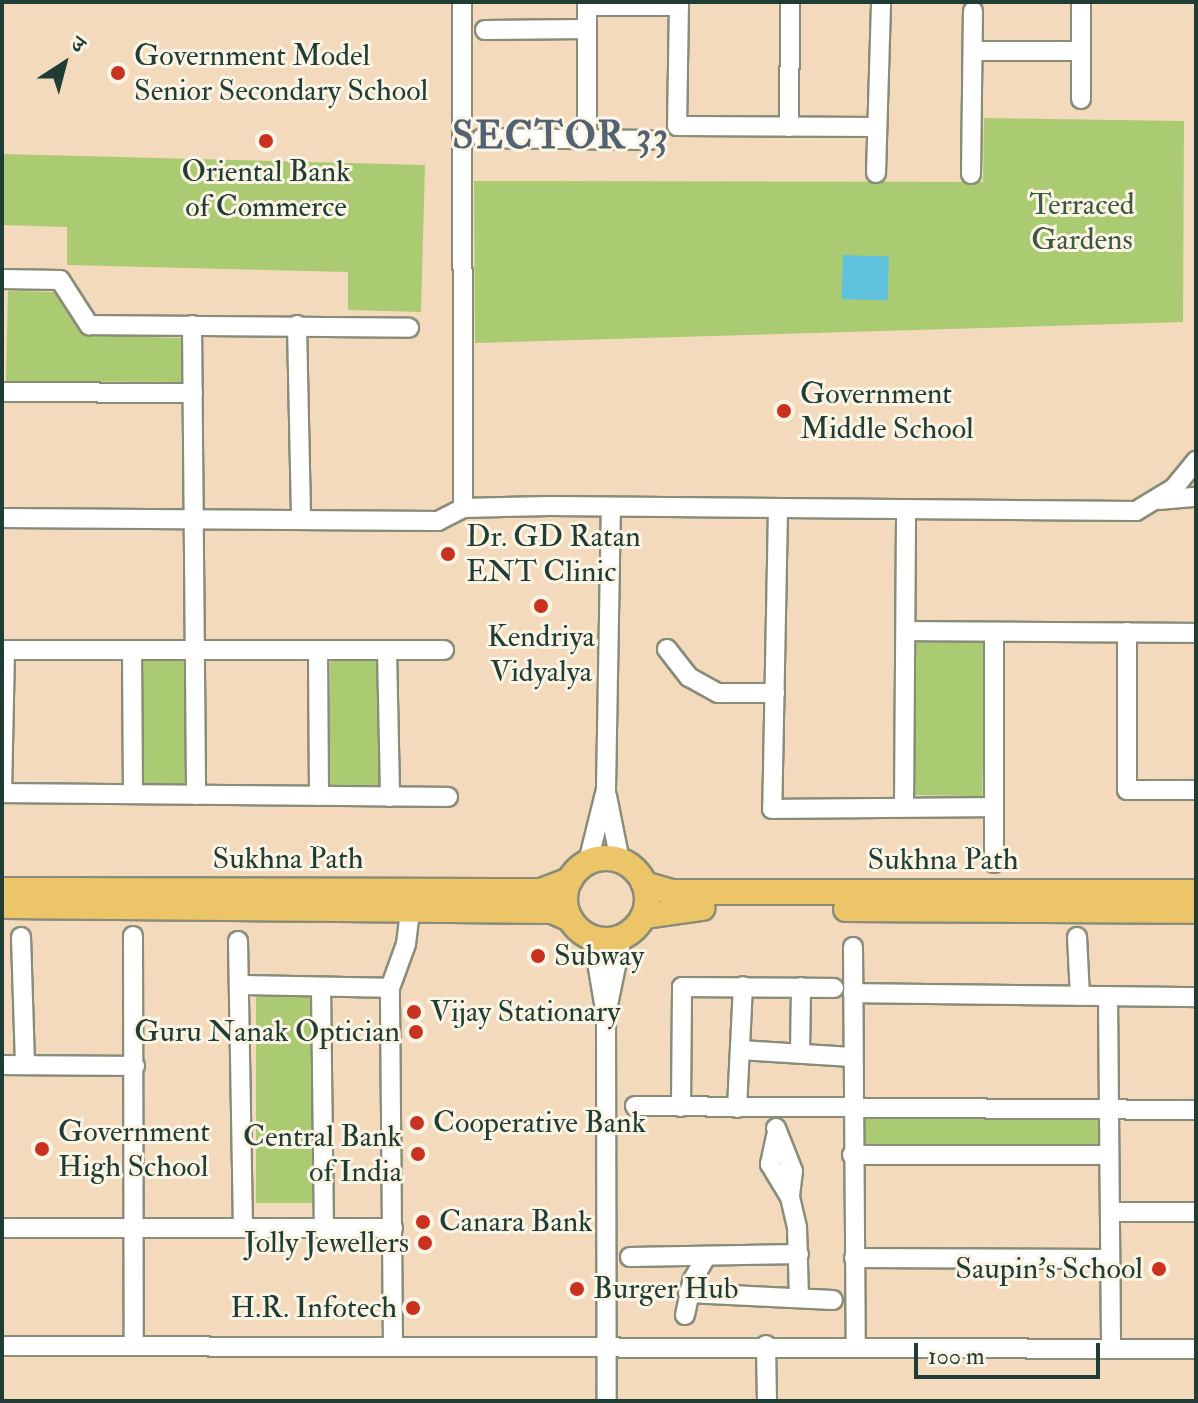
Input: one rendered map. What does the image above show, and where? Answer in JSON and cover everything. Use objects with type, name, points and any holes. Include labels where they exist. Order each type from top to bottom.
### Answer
[{"type":"main road","points":[[620,861],[644,884],[644,916],[622,937],[593,938],[570,919],[565,901],[570,880],[588,862],[620,861]]},
{"type":"main road","name":"Sukhna Path","points":[[2,890],[541,891],[570,880]]},
{"type":"main road","name":"Sukhna Path","points":[[644,884],[672,892],[1196,892]]},
{"type":"main road","name":"Sukhna Path","points":[[2,906],[552,911],[570,919]]},
{"type":"main road","name":"Sukhna Path","points":[[644,916],[676,908],[1196,911]]},
{"type":"street","points":[[462,2],[463,508]]},
{"type":"street","points":[[789,127],[790,2]]},
{"type":"street","points":[[876,173],[881,2]]},
{"type":"street","points":[[1081,2],[1081,99]]},
{"type":"street","points":[[587,139],[587,4],[679,4],[677,126],[877,127]]},
{"type":"street","points":[[971,174],[973,11]]},
{"type":"street","points":[[485,30],[587,29]]},
{"type":"street","points":[[973,51],[1081,51]]},
{"type":"street","points":[[482,138],[649,140]]},
{"type":"street","points":[[2,279],[60,280],[89,325],[409,328]]},
{"type":"street","points":[[192,325],[196,795]]},
{"type":"street","points":[[297,325],[301,516]]},
{"type":"street","points":[[2,392],[193,393]]},
{"type":"street","points":[[2,518],[301,516],[438,521],[463,508],[1136,511],[1158,500],[1196,461]]},
{"type":"street","points":[[1158,500],[1196,497]]},
{"type":"street","points":[[611,508],[606,789],[620,861]]},
{"type":"street","points":[[778,510],[772,809],[994,807]]},
{"type":"street","points":[[904,807],[906,511]]},
{"type":"street","points":[[906,631],[1196,633]]},
{"type":"street","points":[[994,632],[994,863]]},
{"type":"street","points":[[1127,632],[1127,790],[1196,790]]},
{"type":"street","points":[[667,649],[689,677],[718,693],[775,693]]},
{"type":"street","points":[[444,650],[4,650],[2,793],[448,797]]},
{"type":"street","points":[[132,650],[133,794]]},
{"type":"street","points":[[318,650],[319,796]]},
{"type":"street","points":[[387,650],[390,797]]},
{"type":"street","points":[[588,862],[606,789]]},
{"type":"street","points":[[393,1345],[390,988],[406,944],[410,910]]},
{"type":"street","points":[[133,936],[134,1346]]},
{"type":"street","points":[[21,937],[25,1065]]},
{"type":"street","points":[[606,1016],[622,937]]},
{"type":"street","points":[[1077,937],[1080,996]]},
{"type":"street","points":[[593,938],[606,1016],[607,1401]]},
{"type":"street","points":[[238,941],[243,1228]]},
{"type":"street","points":[[853,947],[852,1155],[856,1346]]},
{"type":"street","points":[[239,985],[390,988]]},
{"type":"street","points":[[681,1107],[680,990],[687,985],[834,988]]},
{"type":"street","points":[[737,1108],[743,986]]},
{"type":"street","points":[[321,987],[324,1228]]},
{"type":"street","points":[[800,1053],[801,987]]},
{"type":"street","points":[[853,993],[1196,997]]},
{"type":"street","points":[[1108,996],[1111,1347]]},
{"type":"street","points":[[740,1050],[852,1057]]},
{"type":"street","points":[[2,1065],[135,1066]]},
{"type":"street","points":[[635,1106],[852,1111],[1196,1110]]},
{"type":"street","points":[[774,1109],[776,1136],[770,1164],[790,1197],[799,1254],[799,1298]]},
{"type":"street","points":[[852,1155],[1108,1155]]},
{"type":"street","points":[[1110,1212],[1196,1212]]},
{"type":"street","points":[[2,1228],[393,1228]]},
{"type":"street","points":[[630,1257],[799,1254]]},
{"type":"street","points":[[685,1315],[688,1293],[706,1257]]},
{"type":"street","points":[[854,1258],[1110,1259]]},
{"type":"street","points":[[688,1293],[833,1300]]},
{"type":"street","points":[[766,1345],[767,1401]]},
{"type":"street","points":[[2,1346],[766,1345],[1196,1349]]},
{"type":"green space","name":"Terraced Gardens","points":[[984,118],[1184,121],[1183,322],[475,343],[474,181],[983,182]]},
{"type":"green space","points":[[2,154],[425,165],[421,312],[348,310],[348,272],[67,265],[67,227],[2,225]]},
{"type":"green space","points":[[8,291],[58,292],[85,335],[181,338],[181,382],[6,381]]},
{"type":"green space","points":[[916,641],[985,642],[982,796],[913,795]]},
{"type":"green space","points":[[141,660],[190,660],[190,787],[141,787]]},
{"type":"green space","points":[[330,661],[379,661],[379,788],[330,788]]},
{"type":"green space","points":[[256,997],[312,997],[312,1203],[256,1203]]},
{"type":"green space","points":[[865,1119],[1102,1119],[1102,1148],[865,1148]]},
{"type":"water","points":[[843,255],[889,257],[887,301],[841,299]]},
{"type":"place","name":"Government Model Senior Secondary School","points":[[118,73]]},
{"type":"place","name":"Oriental Bank of Commerce","points":[[266,141]]},
{"type":"place","name":"Government Middle School","points":[[784,411]]},
{"type":"place","name":"Dr. GD Ratan ENT Clinic","points":[[448,554]]},
{"type":"place","name":"Kendriya Vidyalya","points":[[541,606]]},
{"type":"place","name":"Subway","points":[[538,956]]},
{"type":"place","name":"Vijay Stationary","points":[[414,1012]]},
{"type":"place","name":"Guru Nanak Optician","points":[[416,1032]]},
{"type":"place","name":"Cooperative Bank","points":[[417,1123]]},
{"type":"place","name":"Government High School","points":[[42,1149]]},
{"type":"place","name":"Central Bank of India","points":[[418,1154]]},
{"type":"place","name":"Canara Bank","points":[[423,1222]]},
{"type":"place","name":"Jolly Jewellers","points":[[425,1243]]},
{"type":"place","name":"Saupin's School","points":[[1159,1269]]},
{"type":"place","name":"Burger Hub","points":[[577,1289]]},
{"type":"place","name":"H.R. Infotech","points":[[413,1308]]},
{"type":"district","name":"SECTOR 33","points":[[561,137]]}]
